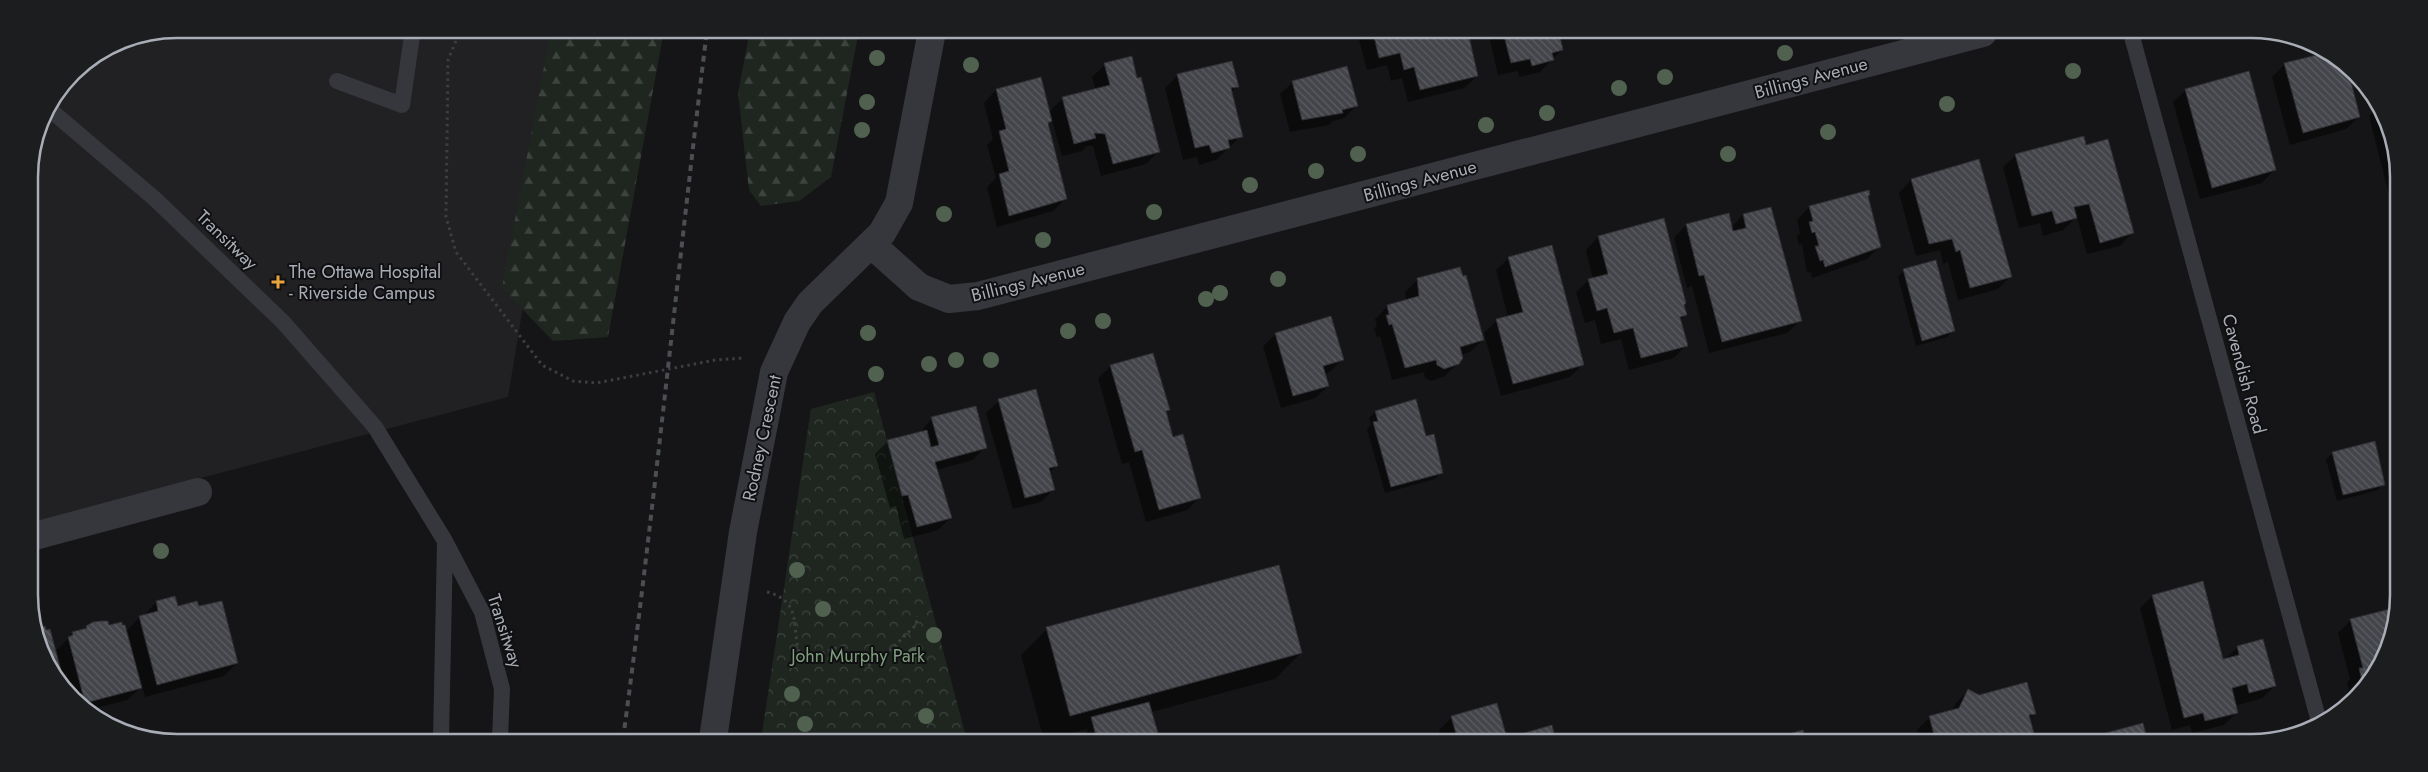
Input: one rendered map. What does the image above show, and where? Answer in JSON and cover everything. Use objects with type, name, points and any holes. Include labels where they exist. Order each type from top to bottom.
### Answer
[{"type":"street","name":"Rodney Crescent","points":[[714,734],[743,532],[770,391],[779,362],[797,322],[810,302],[882,233],[899,203],[931,38]]},
{"type":"street","name":"Billings Avenue","points":[[871,244],[919,287],[949,299],[978,296],[1964,38]]},
{"type":"street","points":[[38,535],[198,492]]},
{"type":"lane","points":[[337,81],[402,105],[412,38]]},
{"type":"lane","name":"Cavendish Road","points":[[2132,38],[2318,717]]},
{"type":"lane","name":"Transitway","points":[[53,113],[155,199],[283,322],[375,427],[445,541],[482,612],[502,689],[500,734]]},
{"type":"lane","points":[[441,734],[445,541]]},
{"type":"path","points":[[458,38],[448,60],[446,217],[456,252],[542,365],[573,381],[597,383],[715,360],[742,358],[779,362]]},
{"type":"path","points":[[735,586],[776,594],[790,605],[796,625],[798,652],[802,660],[836,648],[868,666],[890,650],[916,625],[916,616]]},
{"type":"shaded area","name":"The Ottawa Hospital - Riverside Campus","points":[[177,38],[568,38],[508,397],[38,521],[38,168],[42,141],[48,124],[61,99],[78,78],[99,61],[124,48],[150,40]]},
{"type":"green space","points":[[549,38],[663,38],[608,337],[553,341],[502,288]]},
{"type":"green space","points":[[748,38],[857,38],[831,177],[799,201],[761,206],[749,190],[738,93]]},
{"type":"green space","name":"John Murphy Park","points":[[874,392],[965,734],[762,734],[811,409]]},
{"type":"building","points":[[1374,38],[1469,38],[1478,76],[1420,90],[1414,67],[1404,70],[1400,53],[1379,58]]},
{"type":"building","points":[[1505,38],[1560,38],[1563,50],[1552,53],[1554,60],[1532,66],[1530,59],[1511,63]]},
{"type":"building","points":[[2318,55],[2336,66],[2350,78],[2360,117],[2303,133],[2284,63]]},
{"type":"building","points":[[1132,56],[1137,78],[1141,77],[1160,152],[1113,164],[1105,134],[1094,133],[1096,138],[1074,144],[1062,97],[1110,85],[1104,63]]},
{"type":"building","points":[[1232,61],[1239,87],[1231,88],[1243,137],[1228,140],[1230,148],[1212,153],[1209,145],[1195,148],[1177,74]]},
{"type":"building","points":[[1347,66],[1358,106],[1342,110],[1343,113],[1302,120],[1292,81]]},
{"type":"building","points":[[2249,71],[2276,170],[2212,188],[2185,89]]},
{"type":"building","points":[[1041,77],[1052,121],[1048,123],[1067,199],[1009,216],[999,174],[1009,171],[999,131],[1006,129],[996,89]]},
{"type":"building","points":[[2084,136],[2086,145],[2108,139],[2134,233],[2100,243],[2089,204],[2074,207],[2077,218],[2056,224],[2052,211],[2032,216],[2015,154]]},
{"type":"building","points":[[1979,159],[2012,277],[1970,288],[1960,250],[1956,252],[1952,239],[1929,244],[1911,179]]},
{"type":"building","points":[[1869,190],[1870,195],[1868,196],[1881,247],[1825,267],[1823,260],[1820,261],[1815,246],[1819,246],[1815,232],[1812,233],[1809,222],[1813,221],[1809,206]]},
{"type":"building","points":[[1771,207],[1802,321],[1722,342],[1704,275],[1699,276],[1686,224],[1729,213],[1733,231],[1746,228],[1743,214]]},
{"type":"building","points":[[1664,218],[1686,303],[1684,305],[1687,315],[1680,317],[1688,346],[1641,358],[1633,328],[1614,333],[1607,308],[1597,311],[1588,279],[1608,274],[1598,236]]},
{"type":"building","points":[[1552,245],[1584,365],[1513,384],[1496,319],[1523,312],[1508,257]]},
{"type":"building","points":[[1936,260],[1955,331],[1922,341],[1903,269]]},
{"type":"building","points":[[1460,267],[1463,276],[1466,275],[1484,340],[1460,347],[1463,358],[1459,364],[1444,369],[1437,365],[1436,360],[1405,368],[1392,324],[1389,325],[1386,315],[1389,315],[1387,305],[1419,296],[1417,278]]},
{"type":"building","points":[[1331,316],[1344,360],[1323,366],[1329,386],[1293,396],[1275,333]]},
{"type":"building","points":[[1153,353],[1170,410],[1166,411],[1173,437],[1183,434],[1201,498],[1159,510],[1142,450],[1135,452],[1110,365]]},
{"type":"building","points":[[1036,389],[1058,466],[1049,468],[1055,490],[1025,498],[998,399]]},
{"type":"building","points":[[1416,399],[1426,436],[1434,434],[1443,473],[1391,487],[1373,422],[1378,421],[1375,411]]},
{"type":"building","points":[[976,406],[987,448],[935,462],[952,518],[917,527],[908,495],[902,496],[887,440],[927,430],[931,447],[939,445],[931,417]]},
{"type":"building","points":[[2375,441],[2385,485],[2343,495],[2332,452]]},
{"type":"building","points":[[1279,565],[1302,653],[1070,716],[1046,627]]},
{"type":"building","points":[[2203,581],[2223,659],[2239,655],[2237,646],[2263,639],[2276,686],[2249,693],[2247,684],[2232,688],[2238,713],[2205,721],[2203,713],[2184,718],[2152,595]]},
{"type":"building","points":[[175,596],[178,606],[197,601],[199,606],[222,601],[238,663],[157,685],[139,616],[158,611],[156,601]]},
{"type":"building","points":[[2389,609],[2386,631],[2380,648],[2372,665],[2362,680],[2359,668],[2363,668],[2350,619]]},
{"type":"building","points":[[108,621],[109,625],[122,622],[122,625],[125,625],[142,688],[88,702],[84,699],[68,637],[73,635],[72,632],[87,628],[86,626],[93,622]]},
{"type":"building","points":[[45,626],[46,630],[50,629],[62,674],[48,648],[41,627]]},
{"type":"building","points":[[2027,682],[2036,714],[2029,715],[2034,734],[1934,734],[1929,716],[1959,708],[1968,689],[1979,695]]},
{"type":"building","points":[[1149,702],[1158,734],[1095,734],[1091,717]]},
{"type":"building","points":[[1497,703],[1506,734],[1456,734],[1451,716]]},
{"type":"building","points":[[2143,723],[2146,734],[2102,734]]},
{"type":"building","points":[[1552,725],[1554,734],[1521,734]]},
{"type":"building","points":[[1803,730],[1804,734],[1788,734]]},
{"type":"railway","points":[[624,734],[646,562],[706,38]]},
{"type":"place","name":"The Ottawa Hospital - Riverside Campus","points":[[278,282]]}]
